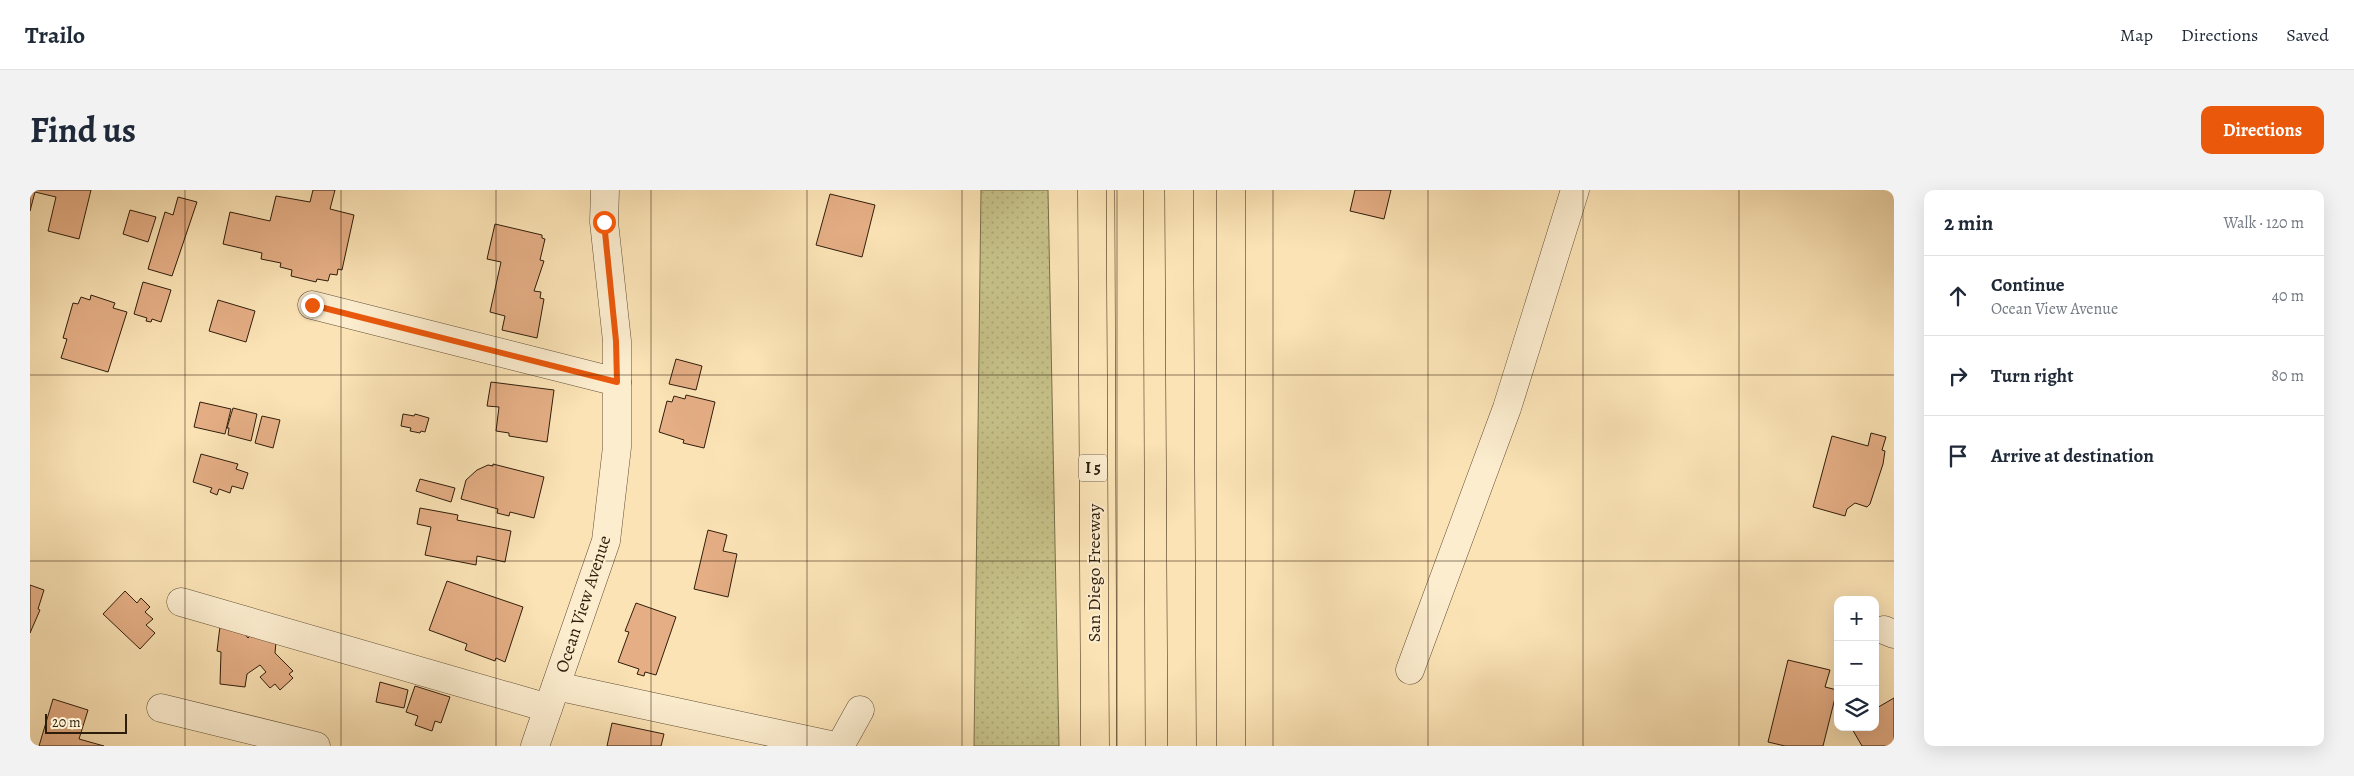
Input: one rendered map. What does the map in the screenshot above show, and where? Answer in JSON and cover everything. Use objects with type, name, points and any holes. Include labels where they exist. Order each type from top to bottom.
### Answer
[{"type":"highway","name":"San Diego Freeway","points":[[1092,190],[1095,746]]},
{"type":"highway","points":[[1129,190],[1131,746]]},
{"type":"highway","points":[[1179,190],[1182,746]]},
{"type":"highway","points":[[1231,190],[1231,746]]},
{"type":"street","name":"Ocean View Avenue","points":[[535,746],[606,540],[617,447],[617,382],[616,341],[604,222],[605,190]]},
{"type":"street","points":[[1410,670],[1507,408],[1576,190]]},
{"type":"street","points":[[312,305],[617,382]]},
{"type":"street","points":[[181,602],[552,697],[836,746]]},
{"type":"street","points":[[161,708],[316,746]]},
{"type":"street","points":[[840,746],[860,710]]},
{"type":"shaded area","points":[[981,190],[1048,190],[1059,746],[974,746]]},
{"type":"building","points":[[30,190],[91,190],[79,239],[48,231],[56,197],[35,192],[30,211]]},
{"type":"building","points":[[313,190],[335,190],[330,209],[354,215],[342,270],[338,269],[337,275],[330,274],[328,281],[317,279],[316,282],[291,276],[292,270],[280,267],[281,263],[261,259],[262,253],[223,244],[230,212],[270,221],[276,196],[310,202]]},
{"type":"building","points":[[1355,190],[1391,190],[1384,219],[1350,211]]},
{"type":"building","points":[[830,194],[875,205],[862,257],[816,245]]},
{"type":"building","points":[[178,197],[197,202],[172,276],[148,269],[165,212],[173,215]]},
{"type":"building","points":[[130,210],[156,217],[148,242],[123,234]]},
{"type":"building","points":[[495,224],[542,235],[542,238],[545,239],[540,260],[544,261],[534,291],[541,292],[540,298],[544,299],[537,338],[502,330],[505,316],[490,312],[501,262],[487,259]]},
{"type":"building","points":[[143,282],[171,290],[161,322],[152,319],[151,322],[146,321],[147,318],[134,314]]},
{"type":"building","points":[[91,295],[115,303],[113,308],[127,312],[108,372],[61,358],[67,339],[63,338],[73,303],[78,304],[81,297],[90,300]]},
{"type":"building","points":[[218,300],[255,311],[246,342],[209,331]]},
{"type":"building","points":[[676,359],[702,366],[696,390],[669,384]]},
{"type":"building","points":[[491,382],[554,390],[547,442],[509,436],[509,433],[496,431],[499,407],[487,406]]},
{"type":"building","points":[[686,395],[715,402],[704,448],[683,443],[684,440],[659,432],[667,401],[672,402],[674,396],[685,399]]},
{"type":"building","points":[[200,402],[231,409],[225,434],[194,427]]},
{"type":"building","points":[[233,408],[257,414],[251,441],[228,435],[229,428],[227,428]]},
{"type":"building","points":[[403,414],[414,416],[415,414],[429,418],[425,432],[410,431],[411,428],[401,426]]},
{"type":"building","points":[[262,416],[280,420],[273,448],[255,443]]},
{"type":"building","points":[[1871,433],[1886,437],[1882,450],[1885,451],[1883,464],[1870,504],[1867,507],[1855,503],[1847,509],[1845,516],[1813,507],[1832,436],[1868,446]]},
{"type":"building","points":[[201,454],[238,464],[236,469],[248,473],[243,489],[232,486],[230,493],[219,489],[217,495],[210,492],[212,488],[193,482]]},
{"type":"building","points":[[493,464],[544,477],[534,518],[510,512],[509,516],[497,513],[498,509],[461,499],[466,480],[477,470],[488,465],[493,466]]},
{"type":"building","points":[[420,479],[455,488],[451,502],[416,491]]},
{"type":"building","points":[[420,508],[458,515],[457,520],[511,531],[505,562],[477,556],[476,565],[425,555],[431,527],[417,524]]},
{"type":"building","points":[[708,530],[727,535],[723,551],[737,554],[728,597],[694,589]]},
{"type":"building","points":[[447,581],[523,607],[505,662],[496,658],[495,661],[465,650],[467,644],[429,630]]},
{"type":"building","points":[[30,585],[44,590],[38,609],[40,610],[30,633]]},
{"type":"building","points":[[125,591],[137,603],[141,598],[150,607],[145,612],[153,619],[146,625],[155,633],[140,649],[103,614]]},
{"type":"building","points":[[636,603],[676,617],[656,675],[645,672],[644,676],[637,674],[639,669],[618,662],[629,632],[625,631]]},
{"type":"building","points":[[220,626],[240,628],[248,638],[257,629],[277,631],[275,653],[293,671],[289,674],[293,678],[280,690],[275,684],[270,688],[260,677],[266,672],[260,665],[247,674],[245,687],[220,684],[221,652],[217,651]]},
{"type":"building","points":[[1788,660],[1830,670],[1825,687],[1834,689],[1834,702],[1823,746],[1785,746],[1768,742]]},
{"type":"building","points":[[380,682],[408,690],[404,708],[376,702]]},
{"type":"building","points":[[415,686],[450,697],[441,723],[435,721],[432,731],[415,725],[418,716],[406,712]]},
{"type":"building","points":[[1894,698],[1894,746],[1862,746],[1853,731],[1879,731],[1879,707]]},
{"type":"building","points":[[53,699],[88,710],[79,739],[104,746],[39,746]]},
{"type":"building","points":[[612,723],[664,734],[661,746],[607,746]]},
{"type":"route","points":[[312,305],[617,382],[616,341],[604,222]]}]
